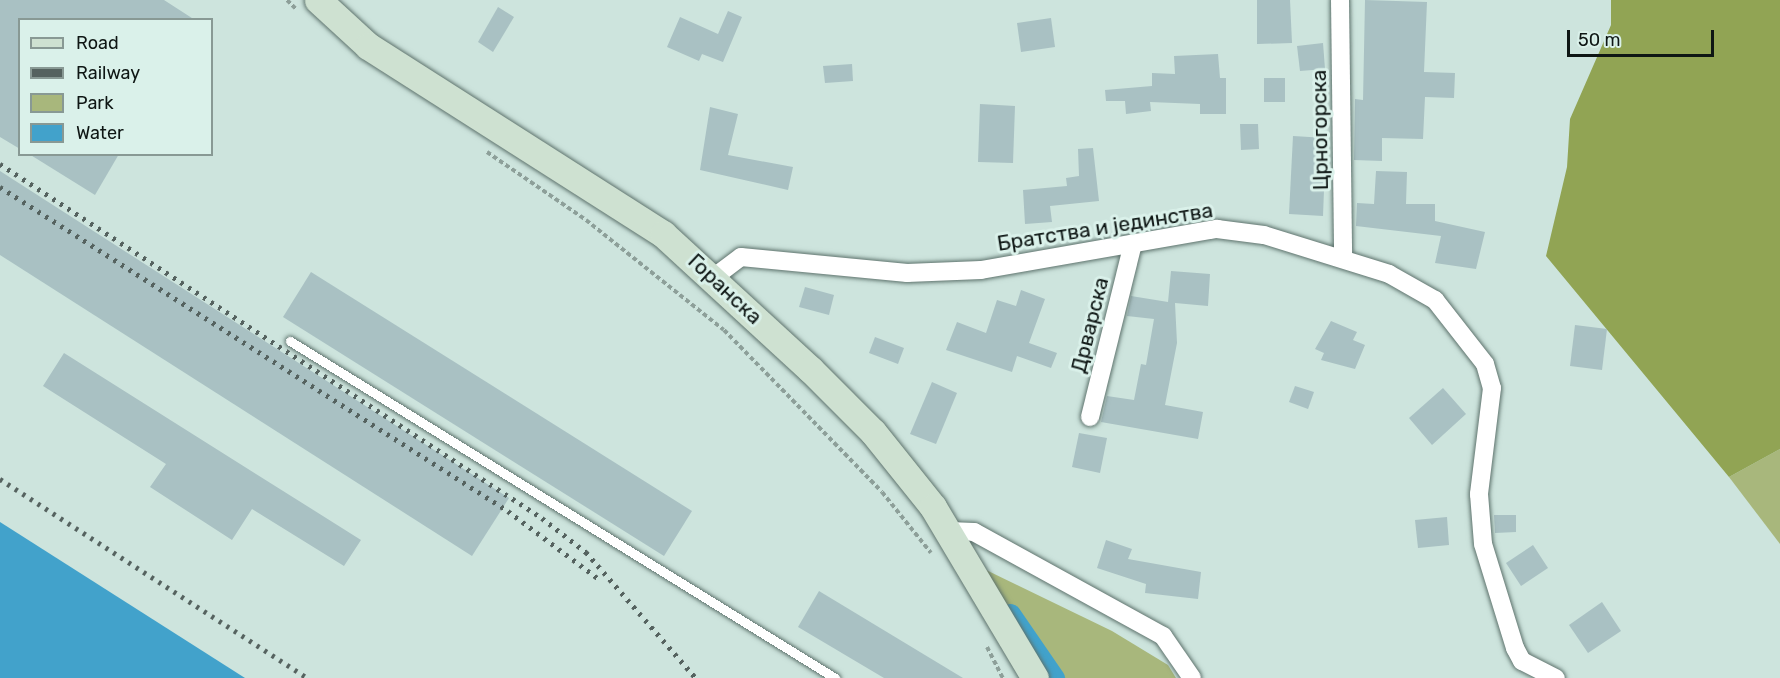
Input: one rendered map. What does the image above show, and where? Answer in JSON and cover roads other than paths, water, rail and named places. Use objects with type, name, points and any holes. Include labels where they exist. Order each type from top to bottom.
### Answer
[{"type":"main road","name":"Горанска","points":[[311,7],[368,46],[647,222],[713,278],[873,432],[949,531],[1035,678]]},
{"type":"street","name":"Црногорска","points":[[1340,0],[1343,259]]},
{"type":"street","name":"Братства и јединства","points":[[713,278],[741,257],[939,273],[1217,230],[1244,231],[1389,274],[1435,300],[1485,364],[1492,388],[1479,494],[1483,544],[1515,648],[1522,661],[1556,678]]},
{"type":"street","name":"Дрварска","points":[[1090,417],[1133,243]]},
{"type":"street","points":[[949,531],[974,532],[1163,636],[1192,678]]},
{"type":"lane","points":[[290,341],[835,678]]},
{"type":"water","points":[[0,522],[245,678],[0,678]]},
{"type":"waterway","points":[[1010,614],[1054,678]]},
{"type":"railway","points":[[0,164],[542,518],[586,552],[696,678]]},
{"type":"railway","points":[[0,187],[508,511],[599,579]]},
{"type":"railway","points":[[0,479],[308,678]]}]
